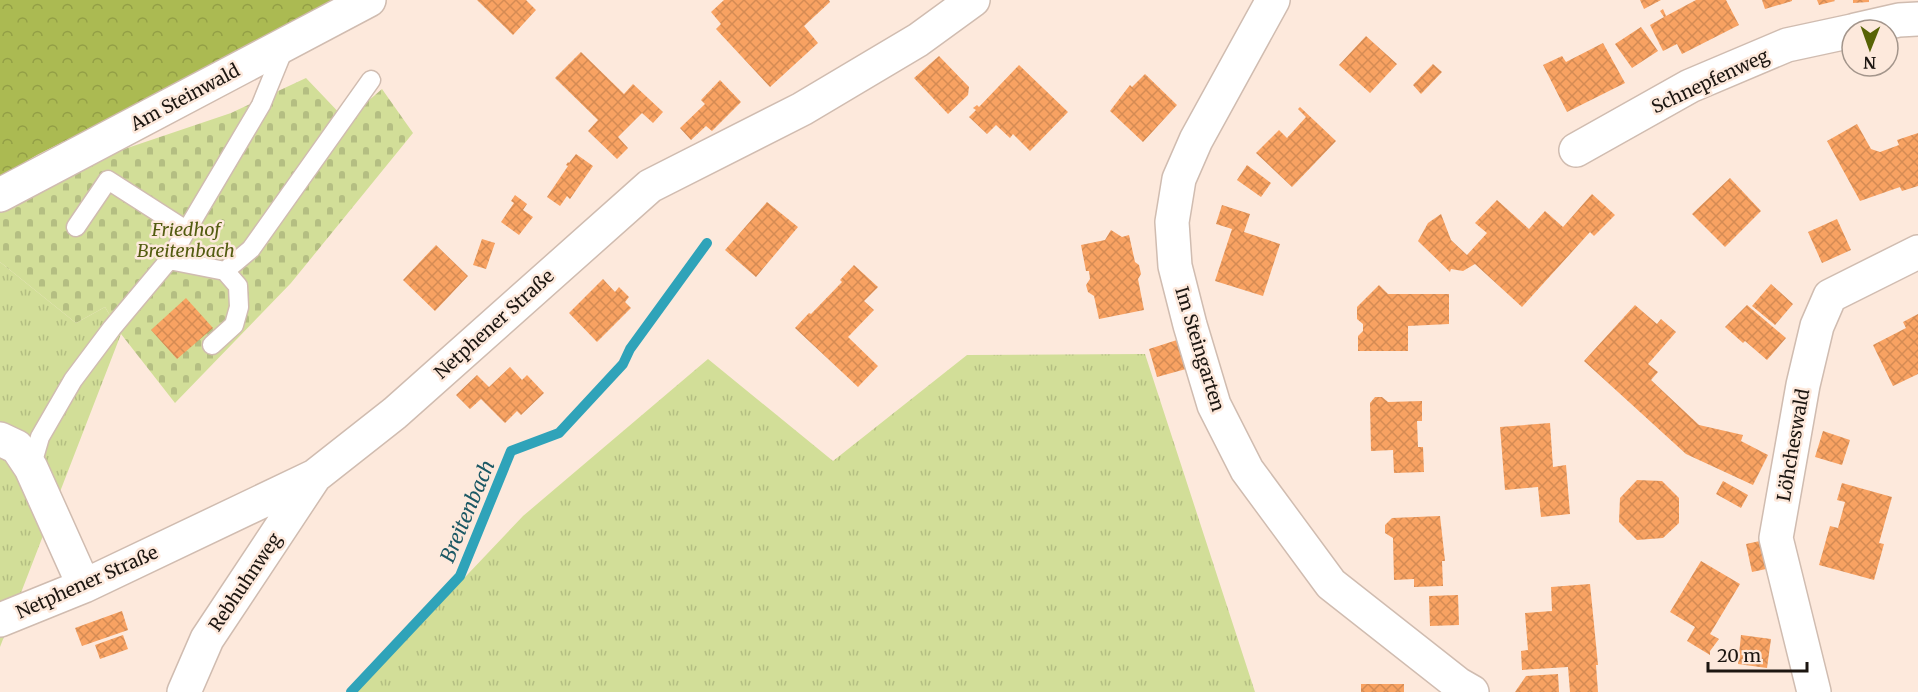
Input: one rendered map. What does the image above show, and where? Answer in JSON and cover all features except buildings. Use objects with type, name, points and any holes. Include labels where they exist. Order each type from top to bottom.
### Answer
[{"type":"street","name":"Am Steinwald","points":[[0,195],[369,0]]},
{"type":"street","name":"Netphener Straße","points":[[0,620],[84,586],[315,476],[395,412],[650,186],[802,109],[918,40],[972,0]]},
{"type":"street","name":"Im Steingarten","points":[[1273,0],[1196,140],[1179,179],[1172,222],[1175,266],[1190,325],[1214,405],[1247,470],[1331,584],[1458,684],[1472,692]]},
{"type":"street","name":"Schnepfenweg","points":[[1900,20],[1918,19]]},
{"type":"street","name":"Schnepfenweg","points":[[1576,150],[1690,86],[1787,45],[1840,33]]},
{"type":"street","name":"Löhcheswald","points":[[1814,692],[1776,538],[1803,385],[1815,336],[1830,296],[1918,252]]},
{"type":"street","points":[[0,439],[17,447],[31,468],[84,586]]},
{"type":"street","name":"Rebhuhnweg","points":[[184,692],[207,639],[315,476]]},
{"type":"lane","points":[[31,468],[40,437],[73,380],[112,328],[170,260],[261,105],[286,44]]},
{"type":"lane","points":[[225,271],[250,249],[371,80]]},
{"type":"lane","points":[[76,227],[108,180],[186,230]]},
{"type":"lane","points":[[170,260],[225,271],[238,286],[239,307],[234,325],[212,345]]},
{"type":"green space","points":[[0,0],[345,0],[37,155],[0,177]]},
{"type":"green space","name":"Friedhof Breitenbach","points":[[306,78],[346,120],[382,89],[413,133],[291,283],[175,403],[121,334],[105,307],[76,323],[0,262],[0,191],[231,113]]},
{"type":"green space","points":[[0,262],[76,323],[105,307],[121,334],[0,647]]},
{"type":"green space","points":[[1145,354],[1255,692],[356,692],[523,516],[708,359],[833,461],[967,355]]},
{"type":"waterway","name":"Breitenbach","points":[[351,692],[460,576],[511,451],[559,433],[623,364],[630,349],[707,243]]}]
